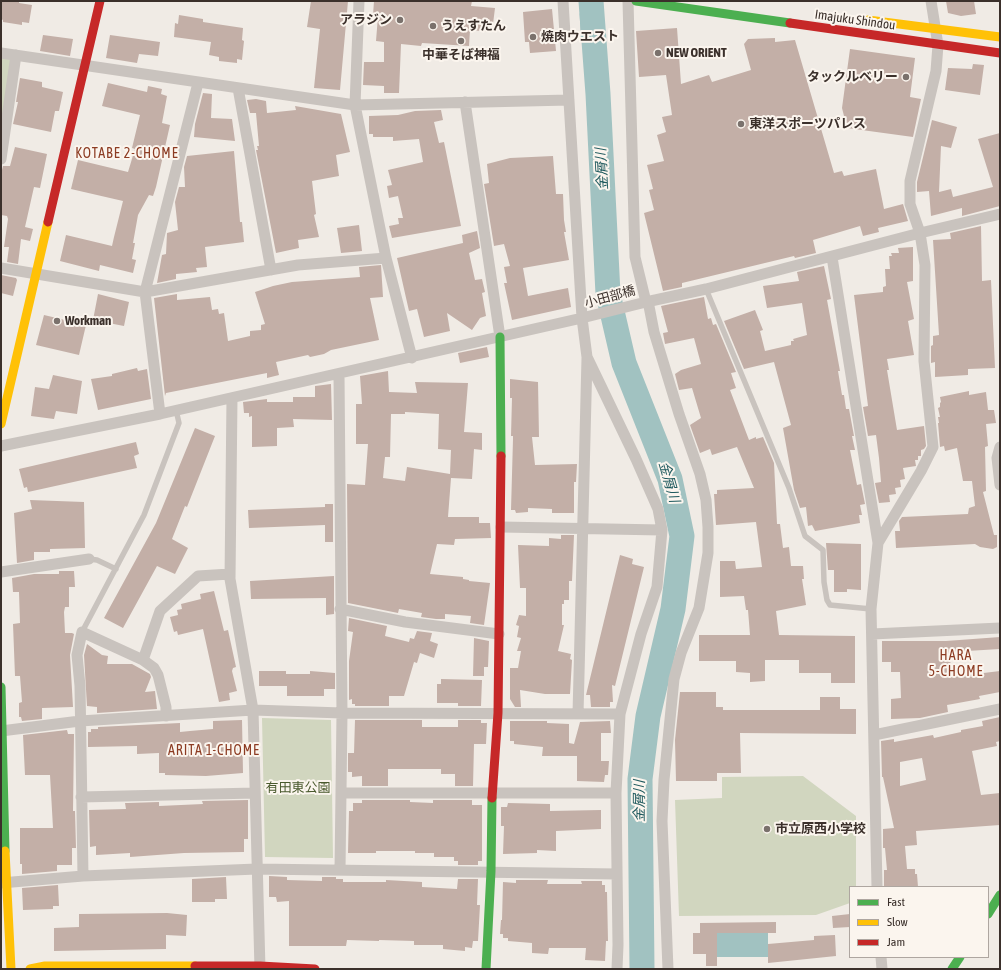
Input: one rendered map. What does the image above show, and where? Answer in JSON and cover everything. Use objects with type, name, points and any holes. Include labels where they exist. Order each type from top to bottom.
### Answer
[{"type":"main road","points":[[1,424],[100,1]]},
{"type":"main road","name":"Imajuku Shindou","points":[[636,1],[1000,53]]},
{"type":"main road","name":"Imajuku Shindou","points":[[855,19],[1000,38]]},
{"type":"main road","points":[[486,969],[491,872],[492,794],[498,714],[501,527],[500,337]]},
{"type":"main road","points":[[1,687],[4,882],[11,969]]},
{"type":"main road","points":[[989,912],[1000,895]]},
{"type":"main road","points":[[952,969],[959,958]]},
{"type":"main road","points":[[30,969],[45,966],[315,969]]},
{"type":"street","points":[[359,1],[355,105],[386,258],[412,358]]},
{"type":"street","points":[[563,1],[582,318],[586,357],[578,714]]},
{"type":"street","points":[[628,1],[635,256],[654,332],[679,414],[700,474],[706,500],[708,527],[708,553],[699,608],[681,653],[674,679],[664,780],[662,821],[668,969]]},
{"type":"street","points":[[878,543],[918,477],[933,447],[924,361],[925,265],[920,233],[910,204],[910,181],[936,71],[938,45],[934,29],[931,1]]},
{"type":"street","points":[[1,53],[355,105],[569,100]]},
{"type":"street","points":[[1,159],[16,55]]},
{"type":"street","points":[[160,414],[144,292],[198,83]]},
{"type":"street","points":[[238,88],[271,270]]},
{"type":"street","points":[[464,102],[500,337]]},
{"type":"street","name":"小田部橋","points":[[1,446],[160,414],[412,358],[706,289],[920,233],[1000,214]]},
{"type":"street","points":[[832,257],[878,543],[871,608],[877,886]]},
{"type":"street","points":[[1,268],[144,292],[298,265],[386,258]]},
{"type":"street","points":[[586,357],[636,459],[658,509],[662,530],[657,588],[641,634],[620,714],[616,793],[617,969]]},
{"type":"street","points":[[339,374],[342,713],[340,870]]},
{"type":"street","points":[[232,398],[230,574],[253,710],[260,968]]},
{"type":"street","points":[[1000,447],[996,458],[1000,484]]},
{"type":"street","points":[[501,527],[662,530]]},
{"type":"street","points":[[1,572],[89,559]]},
{"type":"street","points":[[143,660],[160,611],[198,576],[230,574]]},
{"type":"street","points":[[340,609],[405,622],[499,634]]},
{"type":"street","points":[[872,634],[1000,628]]},
{"type":"street","points":[[83,876],[80,686],[77,655],[82,632],[143,660],[154,668],[158,675],[166,707],[166,716]]},
{"type":"street","points":[[874,735],[1000,709]]},
{"type":"street","points":[[1,731],[80,721],[253,710],[342,713],[620,714]]},
{"type":"street","points":[[81,797],[255,793]]},
{"type":"street","points":[[341,793],[616,793]]},
{"type":"street","points":[[4,882],[83,876],[257,869],[617,874]]},
{"type":"street","points":[[881,958],[882,969]]},
{"type":"lane","points":[[706,289],[789,488],[805,536],[823,550],[824,582],[827,600],[830,605],[871,608]]},
{"type":"lane","points":[[82,632],[144,515],[179,423],[176,410]]},
{"type":"lane","points":[[89,559],[97,560],[116,569]]},
{"type":"green space","points":[[1,57],[11,59],[1,131]]},
{"type":"green space","name":"有田東公園","points":[[262,718],[331,720],[333,858],[265,857]]},
{"type":"green space","points":[[803,776],[856,816],[856,886],[849,886],[849,903],[816,915],[679,916],[675,800],[722,798],[722,777]]},
{"type":"water","points":[[579,1],[588,1],[595,47],[581,42]]},
{"type":"water","points":[[717,933],[768,933],[768,957],[717,957]]},
{"type":"pier","points":[[577,1],[591,1],[593,16],[577,13]]},
{"type":"building","points":[[1,1],[19,1],[19,3],[32,5],[29,23],[22,22],[22,25],[3,22],[1,19]]},
{"type":"building","points":[[311,1],[348,1],[340,90],[314,88],[320,29],[307,27]]},
{"type":"building","points":[[374,1],[472,1],[471,6],[495,8],[492,32],[470,30],[469,46],[422,43],[421,46],[401,44],[399,93],[384,93],[384,86],[363,85],[364,62],[384,62],[384,42],[376,41],[378,16],[373,15]]},
{"type":"building","points":[[946,1],[974,1],[976,14],[961,16],[948,13]]},
{"type":"building","points":[[552,9],[556,51],[530,53],[529,42],[525,42],[523,12]]},
{"type":"building","points":[[179,15],[203,19],[203,22],[243,28],[242,40],[244,41],[242,60],[237,59],[237,63],[219,61],[219,57],[209,55],[211,42],[174,37],[175,23],[178,24]]},
{"type":"building","points":[[677,28],[681,84],[709,75],[712,82],[751,70],[744,44],[748,39],[775,38],[775,42],[795,40],[834,173],[842,171],[844,176],[876,169],[884,209],[903,204],[908,221],[878,228],[879,232],[863,236],[860,226],[813,240],[816,253],[795,258],[794,256],[682,283],[682,287],[663,291],[644,213],[654,210],[649,190],[653,189],[647,165],[664,161],[657,135],[666,132],[662,117],[672,115],[666,75],[639,77],[636,31]]},
{"type":"building","points":[[43,35],[73,39],[70,56],[40,51]]},
{"type":"building","points":[[110,35],[160,42],[158,56],[139,54],[137,63],[106,58]]},
{"type":"building","points":[[850,49],[915,58],[910,97],[921,99],[913,137],[847,128],[842,108]]},
{"type":"building","points":[[973,64],[984,65],[980,95],[945,90],[948,68],[972,69]]},
{"type":"building","points":[[20,78],[42,82],[42,87],[63,92],[59,111],[55,111],[51,132],[13,124],[18,102],[16,102]]},
{"type":"building","points":[[108,83],[147,92],[148,86],[162,89],[161,94],[167,96],[162,123],[170,125],[153,196],[149,195],[138,215],[133,243],[135,243],[132,259],[136,260],[133,273],[100,265],[99,271],[60,261],[66,235],[112,246],[123,201],[71,189],[78,160],[128,172],[135,149],[132,148],[140,115],[102,106]]},
{"type":"building","points":[[203,93],[212,94],[211,118],[232,119],[235,141],[194,137],[195,124]]},
{"type":"building","points":[[256,99],[266,101],[267,113],[296,110],[295,106],[341,114],[350,152],[336,155],[339,176],[312,181],[316,214],[314,215],[319,237],[298,240],[299,248],[276,253],[256,150],[258,150],[257,146],[259,146],[256,113],[250,113],[247,100]]},
{"type":"building","points":[[441,110],[443,120],[434,122],[439,143],[444,142],[461,226],[392,238],[389,226],[399,224],[398,218],[403,218],[398,196],[389,198],[387,186],[392,185],[388,170],[423,162],[419,139],[393,141],[393,137],[373,137],[373,134],[369,134],[369,116],[398,115],[415,111]]},
{"type":"building","points":[[932,120],[957,127],[951,148],[941,146],[939,192],[951,189],[953,197],[993,187],[978,139],[1000,133],[1000,206],[962,216],[962,208],[931,216],[929,191],[917,192],[917,182]]},
{"type":"building","points":[[15,147],[47,154],[40,188],[34,187],[25,227],[33,229],[30,241],[21,239],[18,264],[7,262],[9,247],[4,247],[8,219],[7,216],[1,215],[1,174],[3,166],[10,166]]},
{"type":"building","points":[[234,151],[240,222],[242,222],[244,242],[205,247],[207,267],[196,268],[197,272],[176,274],[176,279],[157,283],[162,255],[166,254],[167,233],[178,230],[175,202],[179,187],[185,187],[184,167],[187,156]]},
{"type":"building","points":[[553,156],[556,194],[563,194],[566,232],[564,232],[569,260],[523,268],[528,296],[568,288],[571,307],[512,320],[504,283],[507,283],[504,267],[510,266],[504,244],[494,246],[484,184],[489,183],[487,164],[510,158]]},
{"type":"building","points":[[359,225],[362,251],[341,253],[337,228]]},
{"type":"building","points":[[981,226],[982,281],[991,280],[995,368],[968,369],[968,375],[935,377],[935,362],[931,363],[931,346],[933,345],[933,336],[939,335],[933,240],[951,239],[950,233]]},
{"type":"building","points":[[477,231],[480,248],[469,253],[475,280],[482,279],[485,292],[482,293],[486,316],[480,318],[472,330],[447,313],[450,331],[424,337],[417,309],[409,311],[397,258],[463,243],[462,235]]},
{"type":"building","points":[[913,247],[913,281],[907,282],[914,319],[908,321],[914,355],[887,359],[889,370],[887,370],[897,430],[924,426],[926,446],[921,450],[921,456],[918,456],[918,460],[915,460],[916,466],[903,468],[905,479],[900,480],[901,487],[895,488],[896,494],[889,495],[890,502],[879,503],[875,483],[881,482],[879,458],[876,435],[868,436],[863,407],[868,406],[854,295],[883,292],[883,287],[886,286],[885,269],[890,269],[889,256],[892,256],[891,253],[899,253],[898,248]]},
{"type":"building","points":[[381,265],[383,297],[370,298],[379,340],[331,350],[324,354],[310,357],[308,355],[276,362],[279,375],[267,378],[267,373],[166,393],[165,396],[154,298],[177,294],[177,300],[210,297],[212,310],[218,309],[219,314],[224,313],[228,341],[250,336],[250,331],[261,330],[261,325],[265,324],[255,292],[292,282],[360,277],[359,267]]},
{"type":"building","points":[[824,266],[831,299],[827,300],[840,371],[838,371],[842,395],[844,395],[846,409],[849,409],[854,436],[852,436],[855,450],[850,450],[857,485],[861,484],[865,504],[860,505],[862,515],[859,515],[860,523],[815,531],[812,525],[808,526],[806,507],[800,508],[794,490],[783,428],[791,425],[774,362],[744,369],[724,321],[755,310],[763,330],[760,331],[765,351],[791,345],[791,341],[794,341],[793,339],[807,335],[802,303],[767,308],[763,286],[799,281],[797,272]]},
{"type":"building","points":[[1,275],[16,278],[17,280],[13,296],[1,293]]},
{"type":"building","points":[[98,294],[129,302],[124,326],[93,320]]},
{"type":"building","points":[[704,297],[708,319],[711,318],[713,325],[716,324],[736,372],[731,373],[736,388],[730,390],[749,440],[756,437],[756,439],[763,437],[774,463],[777,524],[780,524],[783,548],[789,547],[791,566],[803,566],[804,579],[802,579],[806,605],[776,611],[779,635],[855,636],[855,683],[831,683],[831,673],[799,673],[799,660],[765,660],[765,681],[750,682],[750,673],[736,672],[736,661],[699,661],[699,635],[750,635],[748,610],[746,610],[744,596],[720,597],[720,561],[735,561],[736,569],[762,567],[756,522],[716,525],[714,494],[717,494],[717,490],[754,488],[737,447],[712,455],[710,449],[700,453],[690,425],[701,418],[692,388],[679,390],[675,374],[681,370],[701,364],[694,338],[665,344],[663,333],[668,332],[661,306]]},
{"type":"building","points":[[44,315],[86,325],[79,355],[36,345]]},
{"type":"building","points":[[487,347],[489,357],[460,363],[458,353]]},
{"type":"building","points":[[137,368],[138,371],[147,369],[151,399],[98,410],[91,379],[112,376],[112,374]]},
{"type":"building","points":[[388,371],[389,392],[417,393],[415,382],[468,383],[464,432],[482,433],[482,450],[474,449],[472,479],[451,478],[448,517],[479,517],[479,523],[490,523],[491,538],[455,539],[454,545],[437,544],[430,574],[463,577],[463,579],[469,581],[490,583],[484,625],[470,623],[471,616],[445,614],[445,619],[436,619],[421,617],[422,613],[399,609],[398,613],[348,603],[347,484],[365,485],[368,444],[356,444],[356,404],[362,404],[360,376]],"holes":[[[405,412],[439,414],[438,449],[451,450],[450,474],[407,467],[405,481],[383,478],[385,457],[390,457],[391,414],[405,414]]]},
{"type":"building","points":[[53,375],[82,381],[77,414],[56,411],[54,419],[31,416],[35,387],[49,389]]},
{"type":"building","points":[[510,379],[538,382],[539,437],[532,437],[535,465],[577,464],[576,482],[574,482],[574,513],[552,513],[552,509],[528,508],[528,512],[516,513],[515,510],[511,510],[513,436],[511,436],[512,398],[510,398]]},
{"type":"building","points":[[331,384],[332,420],[293,419],[294,427],[277,428],[277,446],[252,447],[252,416],[249,417],[249,413],[244,413],[243,402],[267,399],[267,402],[293,402],[293,397],[315,397],[315,386]]},
{"type":"building","points":[[969,391],[969,395],[986,392],[988,410],[994,410],[996,423],[986,424],[988,446],[985,447],[986,491],[983,492],[994,535],[997,535],[997,547],[993,549],[980,547],[975,544],[896,548],[895,531],[900,531],[899,521],[902,517],[968,514],[969,508],[975,506],[972,481],[963,481],[957,448],[945,451],[944,446],[940,447],[938,423],[938,417],[940,417],[938,408],[940,407],[941,402],[940,397]]},
{"type":"building","points":[[195,428],[215,436],[187,507],[185,506],[172,539],[188,548],[175,574],[157,566],[123,628],[104,618],[156,523]]},
{"type":"building","points":[[136,442],[139,454],[134,456],[137,468],[28,492],[27,487],[24,488],[19,469]]},
{"type":"building","points":[[30,500],[84,502],[85,548],[50,549],[50,552],[34,552],[34,560],[17,563],[14,513],[32,509]]},
{"type":"building","points":[[325,504],[333,504],[333,542],[325,542],[325,525],[249,528],[248,510],[325,507]]},
{"type":"building","points":[[561,535],[574,535],[572,581],[569,581],[569,600],[564,600],[564,604],[562,604],[562,625],[564,625],[558,651],[571,654],[570,694],[545,694],[520,690],[521,707],[515,707],[510,699],[510,668],[518,668],[521,651],[517,651],[521,638],[517,637],[519,626],[516,625],[519,615],[526,616],[526,588],[520,588],[518,545],[549,546],[549,538],[561,539]]},
{"type":"building","points":[[826,543],[861,544],[861,590],[847,589],[847,592],[834,592],[834,570],[828,570]]},
{"type":"building","points":[[620,555],[633,559],[632,564],[644,567],[615,686],[612,685],[613,702],[610,702],[610,707],[591,707],[590,695],[586,695]]},
{"type":"building","points":[[59,571],[74,571],[75,587],[69,587],[69,607],[65,607],[64,612],[65,633],[74,634],[70,655],[73,707],[42,708],[42,719],[22,721],[21,717],[19,717],[19,703],[22,702],[20,676],[15,676],[13,624],[20,623],[19,592],[13,592],[12,578],[34,574],[59,574]]},
{"type":"building","points":[[334,576],[334,614],[326,615],[326,598],[251,599],[250,581]]},
{"type":"building","points":[[214,591],[224,631],[228,630],[236,667],[233,668],[232,671],[237,691],[229,693],[230,700],[219,702],[203,629],[178,635],[177,631],[174,632],[170,617],[178,615],[177,610],[182,609],[181,604],[201,599],[200,594]]},
{"type":"building","points":[[349,618],[387,626],[385,636],[409,642],[410,638],[414,639],[417,631],[432,633],[430,641],[438,644],[434,658],[420,653],[417,663],[414,662],[404,696],[389,696],[389,706],[355,706],[355,704],[352,704],[352,699],[349,700],[349,661],[353,632],[348,631]]},
{"type":"building","points":[[1000,637],[1000,649],[950,652],[951,677],[1000,671],[1000,692],[979,696],[980,699],[947,705],[948,712],[920,718],[891,719],[891,699],[901,698],[900,672],[891,672],[891,662],[882,662],[882,641],[946,641]]},
{"type":"building","points":[[474,638],[489,641],[488,667],[484,667],[484,676],[473,676]]},
{"type":"building","points":[[87,644],[102,655],[108,656],[107,664],[132,664],[150,674],[151,677],[145,692],[155,691],[157,709],[97,713],[97,707],[87,706],[84,655]]},
{"type":"building","points":[[259,671],[286,671],[286,674],[310,674],[310,671],[335,673],[335,689],[324,689],[324,696],[287,696],[287,686],[259,686]]},
{"type":"building","points":[[441,679],[482,680],[481,706],[458,706],[458,703],[437,703],[437,684],[441,684]]},
{"type":"building","points":[[680,692],[716,692],[716,707],[723,707],[723,710],[820,710],[820,697],[840,697],[840,709],[856,709],[856,734],[740,733],[741,773],[717,773],[717,781],[676,781],[675,740]]},
{"type":"building","points":[[1000,717],[1000,741],[996,742],[997,746],[972,751],[981,795],[1000,793],[1000,825],[916,831],[917,845],[905,846],[907,869],[915,869],[918,886],[884,886],[884,870],[887,870],[885,848],[883,848],[883,829],[894,828],[882,777],[881,741],[894,739],[894,742],[933,735],[934,738],[961,732],[961,730],[983,726],[982,721]],"holes":[[[922,758],[926,780],[900,786],[900,762]]]},
{"type":"building","points":[[242,720],[243,773],[206,776],[165,775],[165,773],[159,773],[159,753],[137,754],[137,746],[88,747],[88,732],[91,732],[91,729],[98,729],[98,727],[180,723],[180,732],[213,729],[213,721]]},
{"type":"building","points":[[355,720],[422,720],[422,727],[458,727],[458,720],[481,720],[481,723],[487,723],[486,744],[474,744],[473,786],[455,786],[455,774],[441,774],[441,769],[388,769],[388,786],[362,786],[362,776],[352,777],[352,772],[348,772],[348,753],[354,753]]},
{"type":"building","points":[[510,721],[547,721],[547,723],[569,724],[569,743],[574,744],[580,722],[610,721],[611,733],[601,733],[601,761],[609,761],[608,775],[605,775],[604,782],[577,781],[577,756],[542,756],[543,747],[514,744],[514,741],[510,741]]},
{"type":"building","points":[[67,730],[68,734],[74,734],[73,811],[75,811],[76,848],[72,848],[72,865],[57,865],[57,871],[22,874],[22,864],[20,864],[20,828],[53,828],[50,775],[25,775],[23,735]]},
{"type":"building","points":[[248,800],[248,839],[244,839],[244,852],[184,853],[130,857],[130,853],[96,855],[96,846],[90,847],[89,810],[126,809],[125,803],[159,802],[159,806],[203,804],[202,801]]},
{"type":"building","points":[[362,800],[410,800],[410,802],[433,803],[433,800],[472,800],[472,805],[482,805],[482,861],[478,861],[478,865],[458,865],[458,861],[454,861],[454,857],[434,857],[434,853],[415,853],[415,851],[348,853],[349,811],[353,811],[353,803],[362,803]]},
{"type":"building","points":[[508,803],[550,804],[550,811],[601,810],[601,829],[556,831],[556,851],[537,850],[537,853],[503,854],[504,826],[501,826],[501,807],[507,807]]},
{"type":"building","points":[[269,876],[287,877],[287,880],[322,881],[322,877],[336,877],[336,879],[343,879],[343,882],[386,882],[386,880],[422,882],[422,887],[457,889],[458,879],[478,879],[477,905],[480,905],[478,941],[473,941],[472,948],[465,947],[465,951],[443,949],[443,945],[414,945],[414,941],[379,940],[347,940],[346,946],[289,946],[289,901],[277,902],[276,897],[269,897]]},
{"type":"building","points":[[226,877],[227,899],[215,899],[215,902],[192,902],[192,879]]},
{"type":"building","points":[[516,880],[548,880],[547,884],[582,884],[581,881],[602,881],[602,885],[605,885],[605,892],[607,892],[608,941],[606,941],[605,961],[585,960],[586,948],[549,948],[548,954],[532,953],[532,943],[508,941],[508,938],[503,938],[503,934],[500,934],[503,882],[516,883]]},
{"type":"building","points":[[58,885],[59,906],[53,906],[53,909],[23,910],[22,888]]},
{"type":"building","points":[[167,913],[187,915],[186,936],[166,935],[166,949],[54,951],[54,928],[79,927],[79,914]]},
{"type":"building","points":[[849,914],[849,927],[833,928],[832,916]]},
{"type":"building","points":[[776,922],[776,933],[717,933],[717,966],[706,966],[706,954],[693,954],[693,933],[700,933],[700,923]]},
{"type":"building","points":[[835,935],[836,956],[768,963],[768,944],[814,940],[814,936]]},
{"type":"waterway","name":"金屑川","points":[[591,1],[598,94],[608,294],[624,363],[670,479],[682,536],[673,609],[648,716],[640,779],[642,969]]},
{"type":"traffic: fast","points":[[636,1],[790,23]]},
{"type":"traffic: fast","points":[[500,337],[501,456]]},
{"type":"traffic: fast","points":[[1,687],[5,851]]},
{"type":"traffic: fast","points":[[486,969],[491,871],[492,798]]},
{"type":"traffic: fast","points":[[989,912],[1000,895]]},
{"type":"traffic: fast","points":[[952,969],[959,958]]},
{"type":"traffic: slow","points":[[868,20],[1000,37]]},
{"type":"traffic: slow","points":[[1,424],[48,222]]},
{"type":"traffic: slow","points":[[5,851],[11,969]]},
{"type":"traffic: slow","points":[[30,969],[45,966],[195,966]]},
{"type":"traffic: jam","points":[[48,222],[100,1]]},
{"type":"traffic: jam","points":[[790,23],[1000,53]]},
{"type":"traffic: jam","points":[[492,798],[498,713],[501,456]]},
{"type":"traffic: jam","points":[[195,966],[260,966],[315,969]]},
{"type":"place","name":"アラジン","points":[[400,20]]},
{"type":"place","name":"うえすたん","points":[[433,26]]},
{"type":"place","name":"焼肉ウエスト","points":[[533,37]]},
{"type":"place","name":"中華そば神福","points":[[461,41]]},
{"type":"place","name":"NEW ORIENT","points":[[658,53]]},
{"type":"place","name":"タックルベリー","points":[[906,77]]},
{"type":"place","name":"東洋スポーツパレス","points":[[741,124]]},
{"type":"place","name":"Workman","points":[[57,321]]},
{"type":"place","name":"市立原西小学校","points":[[767,829]]},
{"type":"district","name":"KOTABE 2-CHOME","points":[[127,154]]},
{"type":"district","name":"HARA 5-CHOME","points":[[956,664]]},
{"type":"district","name":"ARITA 1-CHOME","points":[[214,751]]}]
